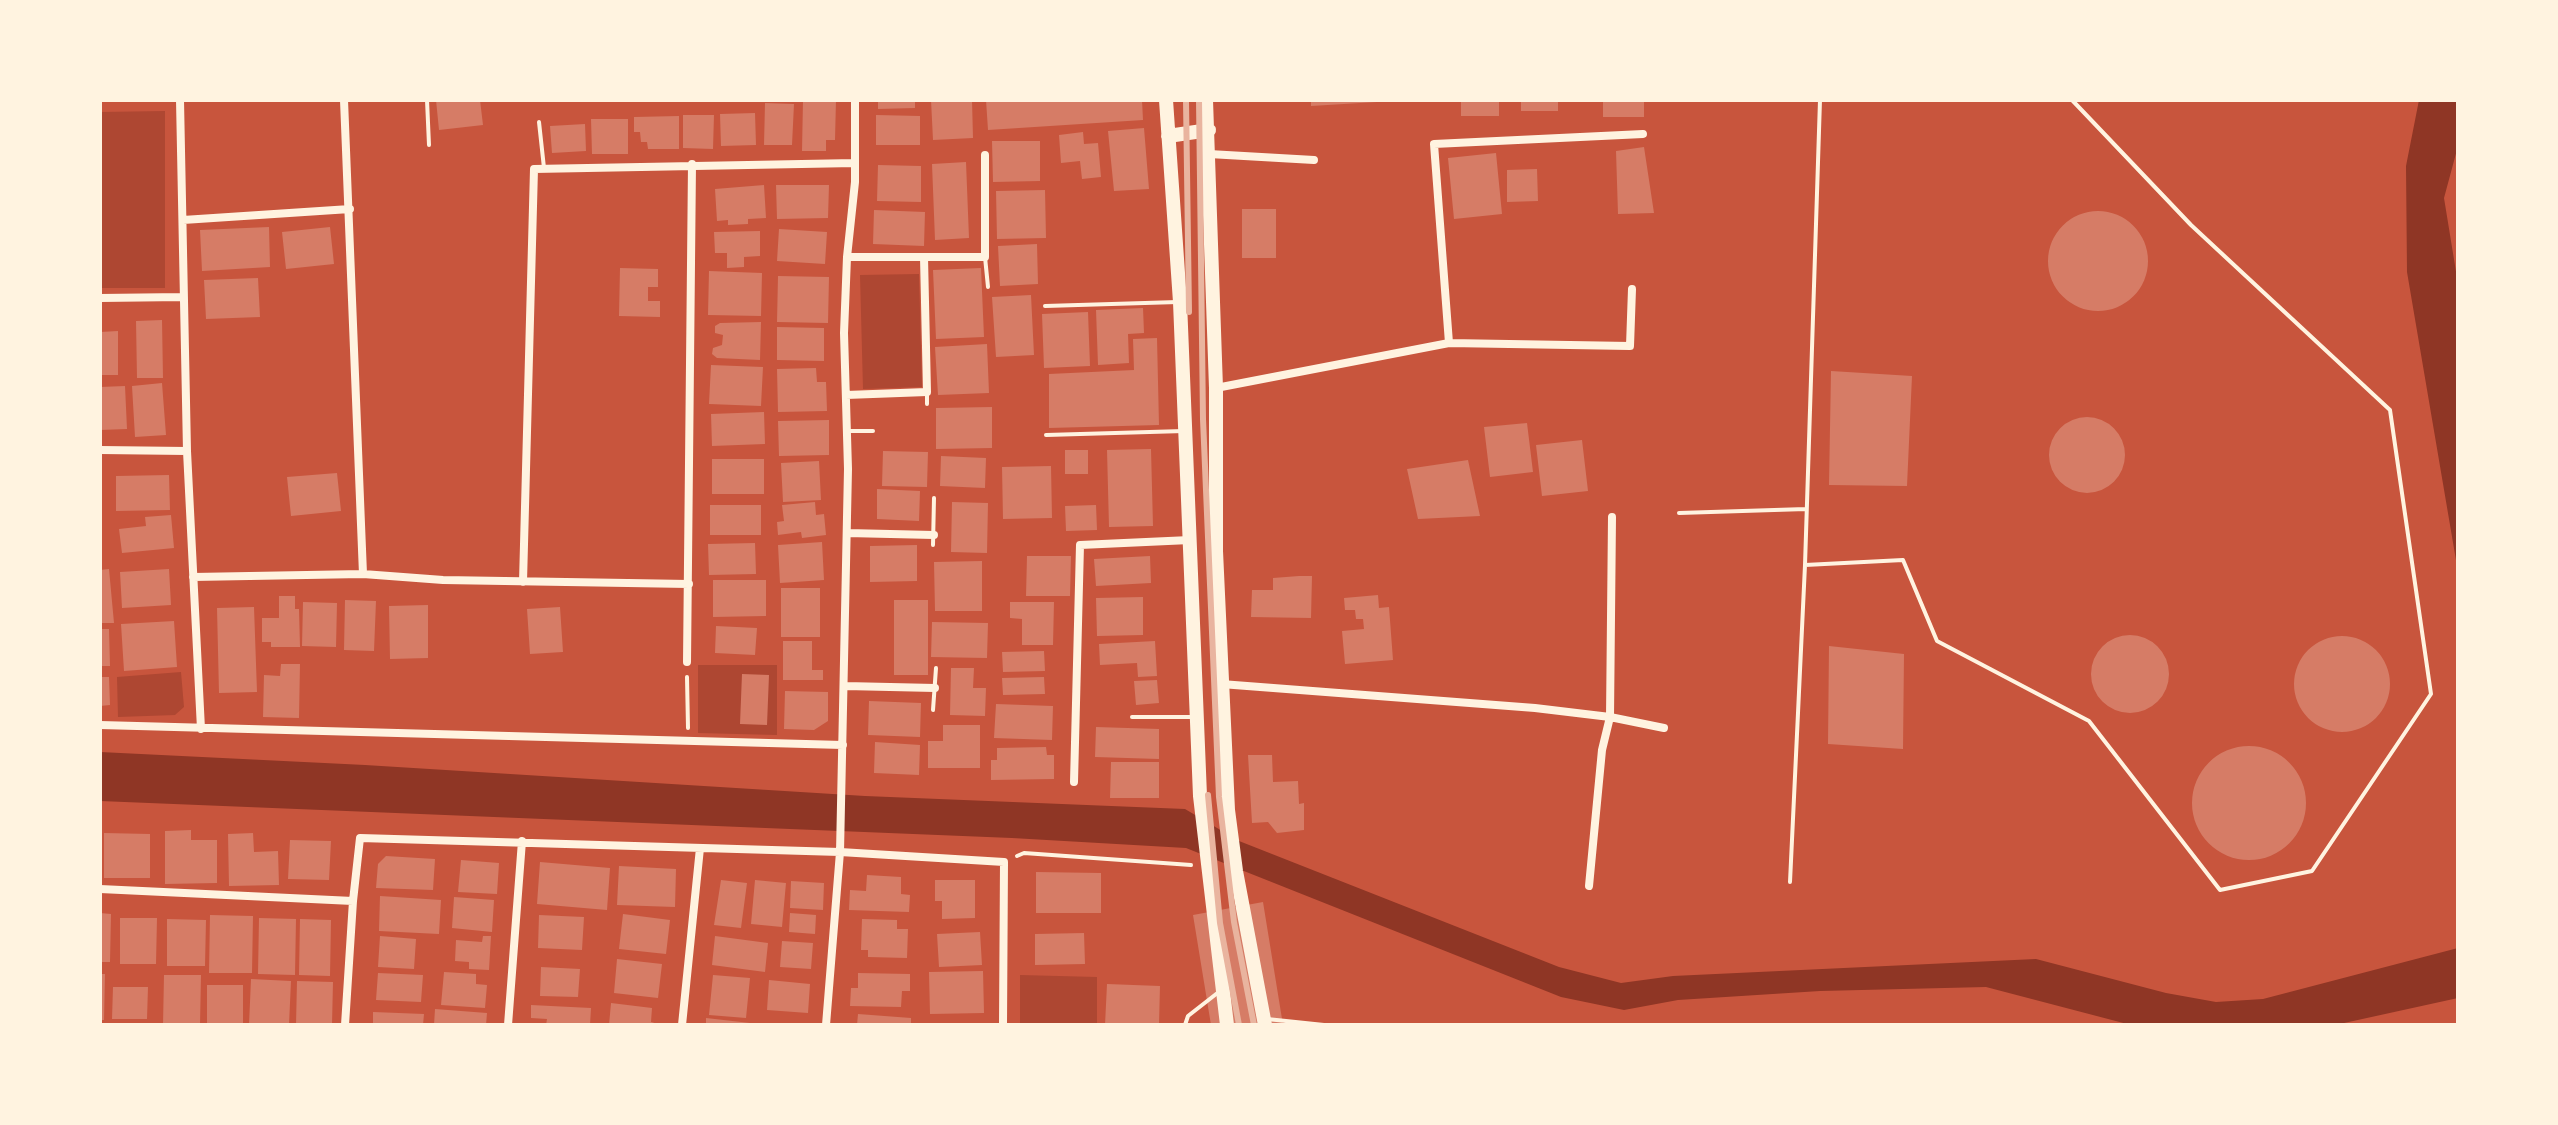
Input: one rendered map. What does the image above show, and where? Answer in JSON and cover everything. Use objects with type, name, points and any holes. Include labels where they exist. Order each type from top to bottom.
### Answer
[{"type":"main road","points":[[1166,100],[1180,302],[1200,796],[1227,1025]]},
{"type":"main road","points":[[1206,100],[1216,388],[1216,551],[1228,810],[1264,1022]]},
{"type":"main road","points":[[1168,136],[1209,130]]},
{"type":"street","points":[[180,100],[187,451],[201,729]]},
{"type":"street","points":[[344,100],[363,574]]},
{"type":"street","points":[[826,1025],[840,852],[848,431],[844,333],[855,163],[855,100]]},
{"type":"street","points":[[1449,343],[1434,144],[1643,134]]},
{"type":"street","points":[[1209,154],[1314,160]]},
{"type":"street","points":[[847,257],[985,257],[985,155]]},
{"type":"street","points":[[523,582],[534,169],[855,163]]},
{"type":"street","points":[[687,662],[692,164]]},
{"type":"street","points":[[183,220],[350,209]]},
{"type":"street","points":[[846,395],[927,392],[924,257]]},
{"type":"street","points":[[1216,388],[1449,343],[1630,346],[1632,289]]},
{"type":"street","points":[[100,298],[183,297]]},
{"type":"street","points":[[100,450],[187,451]]},
{"type":"street","points":[[1589,886],[1602,750],[1610,717],[1612,517]]},
{"type":"street","points":[[847,533],[934,535]]},
{"type":"street","points":[[1074,782],[1080,545],[1191,540]]},
{"type":"street","points":[[193,577],[363,574],[443,580],[689,584]]},
{"type":"street","points":[[1221,684],[1508,705],[1610,717],[1664,728]]},
{"type":"street","points":[[845,686],[935,688]]},
{"type":"street","points":[[100,725],[843,745]]},
{"type":"street","points":[[345,1025],[360,838],[840,852],[1004,862],[1003,1025]]},
{"type":"street","points":[[508,1025],[522,841]]},
{"type":"street","points":[[682,1025],[700,848]]},
{"type":"street","points":[[100,889],[353,901]]},
{"type":"lane","points":[[427,100],[429,145]]},
{"type":"lane","points":[[1790,882],[1805,565],[1820,100]]},
{"type":"lane","points":[[1805,565],[1903,560],[1937,641],[2089,721],[2220,890],[2312,871],[2431,694],[2390,410],[2191,225],[2072,100]]},
{"type":"lane","points":[[539,122],[544,168]]},
{"type":"lane","points":[[985,257],[988,287]]},
{"type":"lane","points":[[1045,306],[1180,302]]},
{"type":"lane","points":[[927,392],[927,404]]},
{"type":"lane","points":[[1046,435],[1186,430]]},
{"type":"lane","points":[[848,431],[873,431]]},
{"type":"lane","points":[[933,545],[934,498]]},
{"type":"lane","points":[[1679,513],[1806,509]]},
{"type":"lane","points":[[933,710],[936,668]]},
{"type":"lane","points":[[1132,717],[1197,716]]},
{"type":"lane","points":[[1185,1025],[1188,1016],[1221,989]]},
{"type":"lane","points":[[1264,1022],[1324,1025]]},
{"type":"path","points":[[687,662],[688,742]]},
{"type":"path","points":[[1004,862],[1024,853],[1181,865],[1207,864]]},
{"type":"shaded area","points":[[2419,100],[2458,100],[2458,146],[2444,198],[2458,284],[2458,572],[2407,272],[2406,166]]},
{"type":"shaded area","points":[[165,111],[165,288],[100,288],[100,112]]},
{"type":"shaded area","points":[[919,274],[922,387],[863,389],[860,275]]},
{"type":"shaded area","points":[[698,665],[777,665],[777,735],[698,733]]},
{"type":"shaded area","points":[[181,672],[184,707],[175,715],[118,717],[117,677]]},
{"type":"shaded area","points":[[100,752],[865,796],[1185,809],[1239,841],[1559,967],[1621,983],[1673,976],[2036,959],[2166,993],[2216,1002],[2263,999],[2458,948],[2458,998],[2335,1025],[2131,1025],[1986,987],[1820,991],[1678,1000],[1624,1010],[1561,997],[1186,848],[1012,838],[100,801]]},
{"type":"shaded area","points":[[1020,975],[1097,977],[1097,1025],[1020,1025]]},
{"type":"building","points":[[436,100],[480,100],[483,125],[439,130]]},
{"type":"building","points":[[803,100],[836,100],[835,140],[826,140],[826,151],[802,151]]},
{"type":"building","points":[[878,100],[915,100],[915,108],[878,109]]},
{"type":"building","points":[[931,100],[972,100],[973,138],[933,140]]},
{"type":"building","points":[[986,100],[1142,100],[1143,120],[988,130]]},
{"type":"building","points":[[1311,100],[1377,100],[1377,102],[1311,106]]},
{"type":"building","points":[[1461,100],[1499,100],[1499,116],[1461,116]]},
{"type":"building","points":[[1521,100],[1558,100],[1558,111],[1521,111]]},
{"type":"building","points":[[1603,100],[1644,100],[1644,117],[1603,117]]},
{"type":"building","points":[[765,103],[794,104],[792,145],[764,145]]},
{"type":"building","points":[[755,113],[756,145],[721,146],[720,114]]},
{"type":"building","points":[[683,115],[714,115],[713,149],[683,148]]},
{"type":"building","points":[[876,115],[920,116],[920,145],[876,145]]},
{"type":"building","points":[[679,116],[679,149],[648,149],[647,142],[641,142],[640,132],[634,132],[634,117]]},
{"type":"building","points":[[591,119],[628,119],[628,154],[592,154]]},
{"type":"building","points":[[585,124],[586,151],[552,153],[550,126]]},
{"type":"building","points":[[1144,128],[1149,189],[1114,191],[1108,131]]},
{"type":"building","points":[[1083,132],[1084,144],[1098,143],[1101,177],[1082,179],[1080,161],[1061,163],[1059,135]]},
{"type":"building","points":[[992,141],[1040,141],[1040,181],[993,182]]},
{"type":"building","points":[[1644,147],[1654,213],[1618,214],[1616,151]]},
{"type":"building","points":[[1496,153],[1502,214],[1454,219],[1448,158]]},
{"type":"building","points":[[966,162],[969,238],[935,240],[932,164]]},
{"type":"building","points":[[878,165],[921,166],[921,202],[877,201]]},
{"type":"building","points":[[1537,169],[1538,201],[1507,202],[1507,170]]},
{"type":"building","points":[[764,185],[766,218],[748,219],[748,224],[728,225],[728,220],[717,221],[715,189]]},
{"type":"building","points":[[776,185],[829,185],[828,218],[777,219]]},
{"type":"building","points":[[1045,190],[1046,238],[997,239],[996,191]]},
{"type":"building","points":[[1242,209],[1276,209],[1276,258],[1242,258]]},
{"type":"building","points":[[874,210],[925,212],[924,246],[873,244]]},
{"type":"building","points":[[2098,211],[2117,215],[2133,226],[2144,242],[2148,261],[2144,280],[2133,296],[2117,307],[2098,311],[2079,307],[2063,296],[2052,280],[2048,261],[2052,242],[2063,226],[2079,215]]},
{"type":"building","points":[[269,227],[270,267],[202,271],[200,230]]},
{"type":"building","points":[[330,227],[334,264],[286,269],[282,232]]},
{"type":"building","points":[[779,229],[827,232],[825,264],[777,261]]},
{"type":"building","points":[[760,231],[760,256],[744,257],[744,267],[727,268],[727,253],[715,253],[714,232]]},
{"type":"building","points":[[1037,244],[1038,284],[1000,286],[998,246]]},
{"type":"building","points":[[620,268],[658,269],[658,287],[648,287],[648,301],[660,301],[660,317],[619,316]]},
{"type":"building","points":[[981,268],[984,337],[936,339],[933,270]]},
{"type":"building","points":[[709,271],[762,273],[761,316],[708,315]]},
{"type":"building","points":[[778,276],[829,277],[828,323],[777,322]]},
{"type":"building","points":[[258,278],[260,317],[206,319],[204,280]]},
{"type":"building","points":[[1031,295],[1034,355],[996,357],[992,297]]},
{"type":"building","points":[[1143,308],[1144,333],[1128,334],[1129,363],[1098,365],[1096,310]]},
{"type":"building","points":[[1088,312],[1090,366],[1044,368],[1042,314]]},
{"type":"building","points":[[162,320],[163,378],[137,378],[136,321]]},
{"type":"building","points":[[761,322],[760,360],[717,358],[712,354],[713,348],[722,345],[723,335],[715,333],[715,326],[720,323]]},
{"type":"building","points":[[777,327],[824,328],[824,361],[777,360]]},
{"type":"building","points":[[118,331],[118,375],[100,375],[100,332]]},
{"type":"building","points":[[1157,338],[1159,425],[1049,428],[1049,374],[1134,370],[1133,339]]},
{"type":"building","points":[[987,344],[989,393],[938,395],[935,347]]},
{"type":"building","points":[[711,365],[763,367],[761,406],[709,404]]},
{"type":"building","points":[[816,368],[817,382],[826,382],[827,411],[778,412],[777,369]]},
{"type":"building","points":[[1831,371],[1912,376],[1907,486],[1829,485]]},
{"type":"building","points":[[162,383],[166,435],[135,437],[132,386]]},
{"type":"building","points":[[125,386],[127,429],[100,430],[100,387]]},
{"type":"building","points":[[992,407],[992,448],[936,449],[936,408]]},
{"type":"building","points":[[764,412],[765,444],[712,446],[711,414]]},
{"type":"building","points":[[2087,417],[2101,420],[2114,428],[2122,441],[2125,455],[2122,469],[2114,482],[2101,490],[2087,493],[2073,490],[2060,482],[2052,469],[2049,455],[2052,441],[2060,428],[2073,420]]},
{"type":"building","points":[[829,420],[829,455],[779,456],[778,421]]},
{"type":"building","points":[[1527,423],[1533,472],[1490,477],[1484,427]]},
{"type":"building","points":[[1582,440],[1588,491],[1542,496],[1536,445]]},
{"type":"building","points":[[1151,449],[1153,526],[1109,527],[1107,450]]},
{"type":"building","points":[[1065,450],[1088,450],[1088,474],[1065,474]]},
{"type":"building","points":[[883,451],[928,452],[927,487],[882,486]]},
{"type":"building","points":[[941,456],[986,458],[985,488],[940,486]]},
{"type":"building","points":[[712,459],[764,459],[764,494],[712,494]]},
{"type":"building","points":[[1468,460],[1480,516],[1418,519],[1407,469]]},
{"type":"building","points":[[819,461],[821,500],[783,502],[781,463]]},
{"type":"building","points":[[1051,466],[1052,518],[1003,519],[1002,467]]},
{"type":"building","points":[[337,473],[341,511],[291,516],[287,477]]},
{"type":"building","points":[[169,475],[170,510],[116,511],[116,476]]},
{"type":"building","points":[[877,489],[920,491],[919,521],[877,519]]},
{"type":"building","points":[[815,502],[816,515],[824,514],[826,535],[802,538],[801,532],[778,535],[777,522],[784,521],[782,505]]},
{"type":"building","points":[[952,502],[988,503],[987,553],[951,552]]},
{"type":"building","points":[[710,505],[761,505],[761,535],[710,535]]},
{"type":"building","points":[[1096,505],[1097,530],[1066,531],[1065,506]]},
{"type":"building","points":[[171,515],[174,548],[122,553],[119,529],[146,526],[145,517]]},
{"type":"building","points":[[822,542],[824,580],[780,583],[778,545]]},
{"type":"building","points":[[755,543],[756,574],[709,575],[708,544]]},
{"type":"building","points":[[917,545],[917,581],[870,582],[870,546]]},
{"type":"building","points":[[1027,556],[1071,556],[1070,596],[1026,596]]},
{"type":"building","points":[[1150,556],[1151,583],[1096,586],[1094,559]]},
{"type":"building","points":[[982,561],[982,611],[935,611],[934,562]]},
{"type":"building","points":[[109,569],[114,623],[100,623],[100,570]]},
{"type":"building","points":[[169,569],[171,605],[122,608],[120,572]]},
{"type":"building","points":[[1312,576],[1311,618],[1251,617],[1252,590],[1273,590],[1273,578]]},
{"type":"building","points":[[713,580],[766,580],[766,616],[713,617]]},
{"type":"building","points":[[781,588],[820,588],[820,637],[781,637]]},
{"type":"building","points":[[1378,595],[1379,608],[1389,607],[1393,660],[1345,664],[1342,631],[1364,629],[1363,619],[1356,619],[1355,610],[1345,610],[1344,598]]},
{"type":"building","points":[[279,596],[295,596],[295,609],[299,609],[300,647],[271,647],[271,642],[262,642],[262,618],[279,618]]},
{"type":"building","points":[[1143,597],[1143,635],[1097,636],[1096,598]]},
{"type":"building","points":[[345,600],[376,601],[374,651],[344,650]]},
{"type":"building","points":[[894,600],[928,600],[928,675],[894,675]]},
{"type":"building","points":[[303,602],[337,603],[336,647],[302,646]]},
{"type":"building","points":[[1010,602],[1054,602],[1053,645],[1022,645],[1022,619],[1010,618]]},
{"type":"building","points":[[428,605],[428,658],[390,659],[389,606]]},
{"type":"building","points":[[254,607],[257,692],[219,693],[217,608]]},
{"type":"building","points":[[560,607],[563,652],[530,654],[527,609]]},
{"type":"building","points":[[174,621],[177,667],[124,671],[121,624]]},
{"type":"building","points":[[932,622],[988,623],[987,658],[931,657]]},
{"type":"building","points":[[716,626],[757,628],[755,655],[715,653]]},
{"type":"building","points":[[100,629],[109,629],[110,666],[100,666]]},
{"type":"building","points":[[2130,635],[2145,638],[2157,647],[2166,659],[2169,674],[2166,689],[2157,701],[2145,710],[2130,713],[2115,710],[2103,701],[2094,689],[2091,674],[2094,659],[2103,647],[2115,638]]},
{"type":"building","points":[[2342,636],[2360,640],[2376,650],[2386,666],[2390,684],[2386,702],[2376,718],[2360,728],[2342,732],[2324,728],[2308,718],[2298,702],[2294,684],[2298,666],[2308,650],[2324,640]]},
{"type":"building","points":[[783,641],[812,641],[812,670],[823,670],[823,680],[783,680]]},
{"type":"building","points":[[1155,641],[1157,676],[1138,677],[1137,663],[1100,665],[1099,644]]},
{"type":"building","points":[[1829,646],[1904,654],[1903,749],[1828,744]]},
{"type":"building","points":[[1044,651],[1045,671],[1003,672],[1002,652]]},
{"type":"building","points":[[281,664],[300,664],[299,718],[263,717],[264,675],[280,676]]},
{"type":"building","points":[[951,668],[974,668],[973,688],[986,688],[985,716],[950,715]]},
{"type":"building","points":[[742,674],[769,675],[767,725],[740,724]]},
{"type":"building","points":[[100,677],[109,677],[110,705],[100,706]]},
{"type":"building","points":[[1044,677],[1045,694],[1003,695],[1002,678]]},
{"type":"building","points":[[1157,680],[1159,703],[1136,705],[1134,681]]},
{"type":"building","points":[[785,691],[828,692],[828,721],[814,730],[784,729]]},
{"type":"building","points":[[869,701],[921,703],[920,737],[868,735]]},
{"type":"building","points":[[996,704],[1053,706],[1052,740],[994,738]]},
{"type":"building","points":[[943,725],[980,725],[980,768],[928,768],[928,741],[943,741]]},
{"type":"building","points":[[1096,727],[1159,729],[1159,759],[1095,757]]},
{"type":"building","points":[[875,742],[920,745],[919,775],[874,773]]},
{"type":"building","points":[[2249,746],[2271,750],[2290,762],[2302,781],[2306,803],[2302,825],[2290,844],[2271,856],[2249,860],[2227,856],[2208,844],[2196,825],[2192,803],[2196,781],[2208,762],[2227,750]]},
{"type":"building","points":[[1046,747],[1047,755],[1054,755],[1054,779],[991,780],[991,760],[997,760],[997,748]]},
{"type":"building","points":[[1248,755],[1272,755],[1273,782],[1298,781],[1299,804],[1304,803],[1304,830],[1277,833],[1268,822],[1252,823]]},
{"type":"building","points":[[1111,762],[1159,762],[1159,798],[1110,798]]},
{"type":"building","points":[[191,830],[191,840],[217,840],[217,883],[165,884],[165,831]]},
{"type":"building","points":[[104,833],[150,834],[150,878],[104,878]]},
{"type":"building","points":[[253,833],[254,852],[278,851],[279,885],[229,886],[228,834]]},
{"type":"building","points":[[290,840],[331,841],[329,880],[288,879]]},
{"type":"building","points":[[386,856],[435,859],[433,890],[376,888],[378,864]]},
{"type":"building","points":[[461,860],[499,863],[497,894],[458,892]]},
{"type":"building","points":[[540,862],[610,868],[607,910],[537,904]]},
{"type":"building","points":[[619,866],[676,869],[675,907],[617,905]]},
{"type":"building","points":[[1036,872],[1101,873],[1101,913],[1036,913]]},
{"type":"building","points":[[867,875],[901,877],[901,894],[910,895],[909,912],[849,910],[850,890],[866,891]]},
{"type":"building","points":[[721,880],[747,883],[741,928],[714,925]]},
{"type":"building","points":[[755,880],[786,883],[782,927],[751,924]]},
{"type":"building","points":[[935,880],[975,880],[975,918],[942,919],[942,901],[935,901]]},
{"type":"building","points":[[791,881],[824,883],[823,910],[790,908]]},
{"type":"building","points":[[380,896],[441,900],[439,934],[379,931]]},
{"type":"building","points":[[454,897],[494,900],[492,932],[452,928]]},
{"type":"building","points":[[1263,902],[1283,1025],[1211,1025],[1193,915]]},
{"type":"building","points":[[100,913],[111,914],[110,962],[100,962]]},
{"type":"building","points":[[790,913],[816,915],[815,934],[789,932]]},
{"type":"building","points":[[623,914],[670,920],[666,954],[619,949]]},
{"type":"building","points":[[210,915],[253,916],[252,973],[209,973]]},
{"type":"building","points":[[539,915],[584,917],[582,950],[538,948]]},
{"type":"building","points":[[120,918],[157,918],[156,964],[120,964]]},
{"type":"building","points":[[259,918],[296,919],[295,975],[258,974]]},
{"type":"building","points":[[167,919],[206,920],[205,966],[167,966]]},
{"type":"building","points":[[300,919],[331,920],[330,976],[299,975]]},
{"type":"building","points":[[862,919],[897,920],[897,929],[908,929],[907,958],[868,957],[868,950],[861,950]]},
{"type":"building","points":[[980,932],[982,965],[939,967],[937,934]]},
{"type":"building","points":[[1084,933],[1085,964],[1035,965],[1035,934]]},
{"type":"building","points":[[380,936],[416,939],[414,969],[378,967]]},
{"type":"building","points":[[483,936],[491,936],[489,970],[469,969],[469,962],[455,961],[456,940],[482,942]]},
{"type":"building","points":[[715,936],[768,943],[765,972],[712,965]]},
{"type":"building","points":[[782,941],[813,943],[811,969],[780,967]]},
{"type":"building","points":[[617,959],[662,964],[658,998],[614,993]]},
{"type":"building","points":[[541,967],[580,969],[578,997],[540,996]]},
{"type":"building","points":[[983,971],[984,1013],[930,1014],[929,972]]},
{"type":"building","points":[[444,972],[476,974],[476,984],[487,985],[485,1008],[441,1005]]},
{"type":"building","points":[[378,973],[423,975],[421,1002],[376,1000]]},
{"type":"building","points":[[858,973],[910,974],[910,991],[902,991],[901,1007],[850,1006],[851,988],[858,988]]},
{"type":"building","points":[[100,974],[105,974],[104,1020],[100,1020]]},
{"type":"building","points":[[164,975],[201,975],[200,1025],[163,1025]]},
{"type":"building","points":[[713,975],[750,978],[746,1018],[709,1015]]},
{"type":"building","points":[[251,979],[291,981],[289,1025],[249,1025]]},
{"type":"building","points":[[769,980],[810,984],[808,1013],[767,1010]]},
{"type":"building","points":[[297,981],[333,982],[332,1025],[296,1025]]},
{"type":"building","points":[[1107,984],[1160,986],[1159,1025],[1105,1025]]},
{"type":"building","points":[[207,985],[243,985],[243,1025],[207,1025]]},
{"type":"building","points":[[113,987],[148,987],[147,1019],[112,1019]]},
{"type":"building","points":[[611,1003],[652,1008],[651,1022],[662,1025],[609,1025]]},
{"type":"building","points":[[531,1005],[591,1008],[590,1025],[546,1025],[547,1019],[531,1018]]},
{"type":"building","points":[[435,1009],[487,1013],[486,1025],[434,1025]]},
{"type":"building","points":[[373,1012],[424,1014],[423,1025],[373,1025]]},
{"type":"building","points":[[858,1014],[911,1018],[911,1025],[857,1025]]},
{"type":"building","points":[[706,1018],[750,1023],[750,1025],[706,1025]]},
{"type":"railway","points":[[1186,100],[1189,312]]},
{"type":"railway","points":[[1199,100],[1203,419],[1219,797],[1234,922],[1254,1025]]},
{"type":"railway","points":[[1208,795],[1220,923],[1239,1025]]}]
